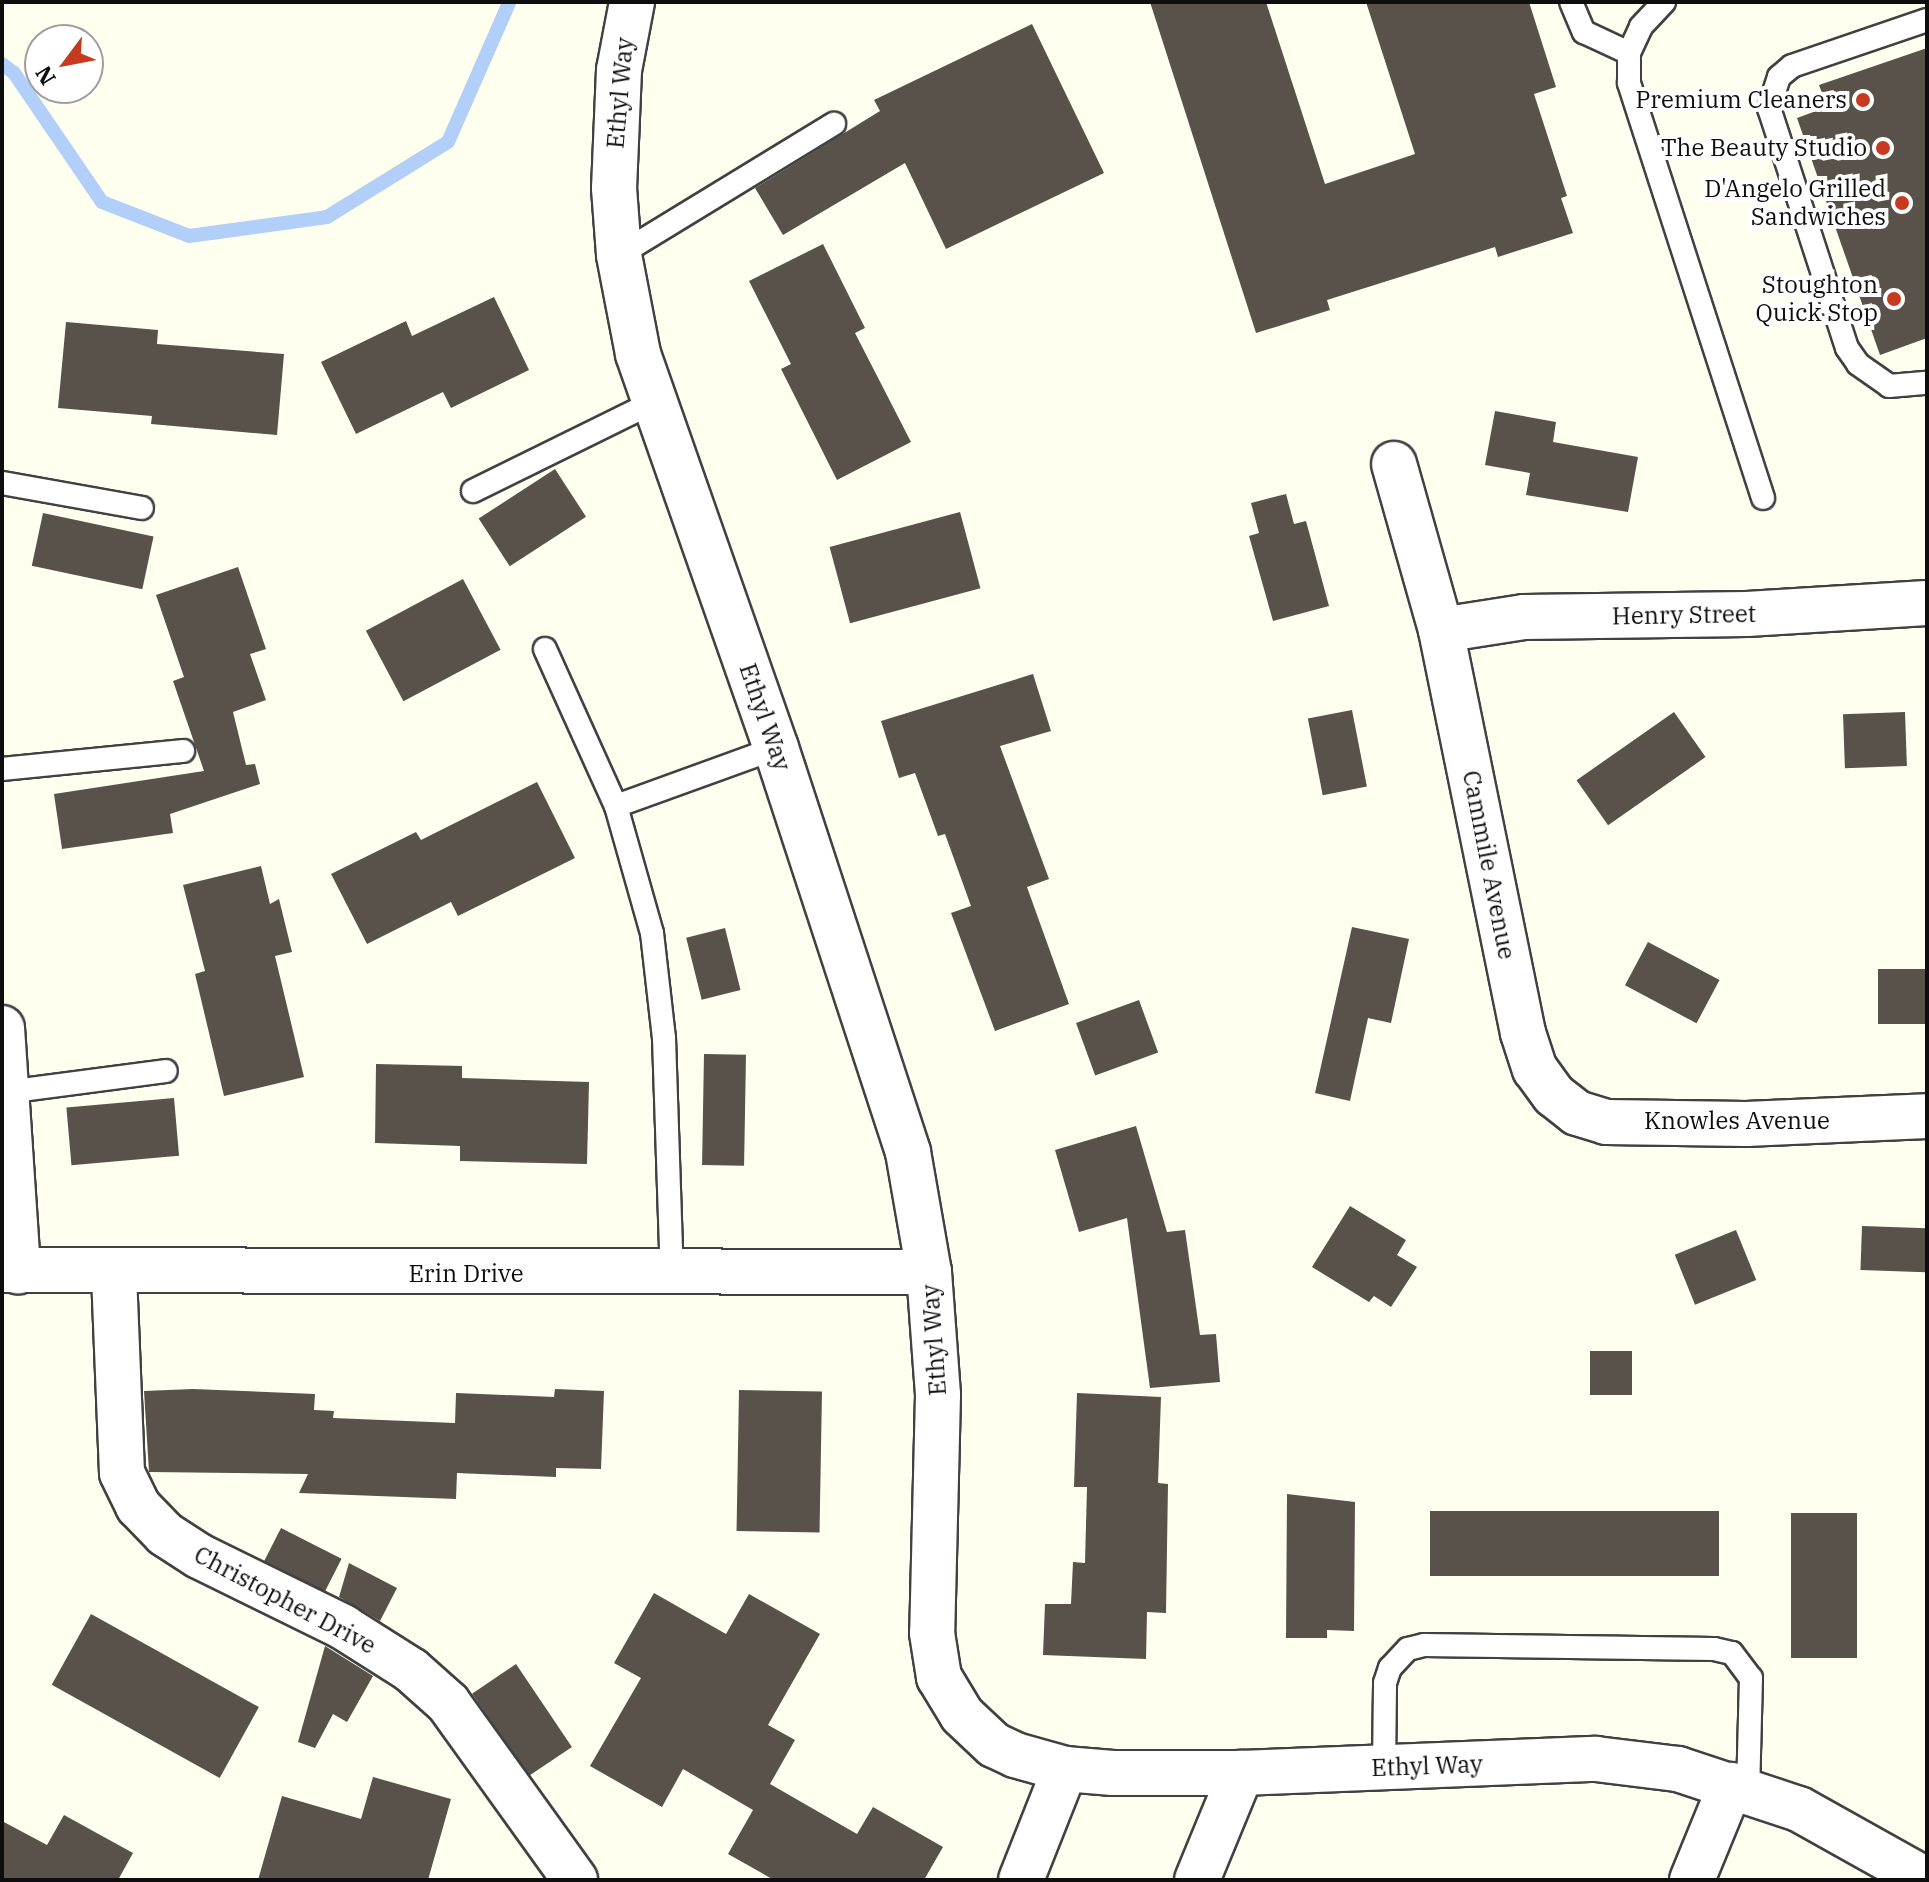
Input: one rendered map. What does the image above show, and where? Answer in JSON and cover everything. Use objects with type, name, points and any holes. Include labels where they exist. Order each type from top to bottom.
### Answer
[{"type":"street","name":"Ethyl Way","points":[[632,2],[614,121],[619,255],[638,354],[776,748],[897,1110],[929,1272],[938,1395],[931,1607],[939,1677],[962,1715],[994,1745],[1065,1769],[1241,1773],[1618,1760],[1739,1788],[1799,1809],[1926,1880]]},
{"type":"street","name":"Cammile Avenue","points":[[1394,464],[1441,630],[1523,1033],[1535,1069],[1554,1095]]},
{"type":"street","name":"Henry Street","points":[[1441,630],[1524,617],[1762,614],[1927,603]]},
{"type":"street","points":[[2,1028],[10,1270]]},
{"type":"street","name":"Knowles Avenue","points":[[1554,1095],[1577,1113],[1606,1122],[1746,1124],[1927,1116]]},
{"type":"street","name":"Erin Drive","points":[[10,1270],[114,1274],[929,1272]]},
{"type":"street","name":"Christopher Drive","points":[[114,1274],[122,1473],[138,1506],[165,1534],[199,1556],[343,1627],[411,1670],[448,1703],[575,1880]]},
{"type":"street","points":[[1021,1880],[1065,1769]]},
{"type":"street","points":[[1197,1880],[1241,1773]]},
{"type":"street","points":[[1692,1880],[1739,1788]]},
{"type":"lane","points":[[1571,2],[1584,32],[1629,53]]},
{"type":"lane","points":[[1664,2],[1641,27],[1629,53],[1629,83],[1763,498]]},
{"type":"lane","points":[[1927,20],[1792,66],[1779,77],[1769,108],[1847,348],[1858,364],[1889,386],[1927,383]]},
{"type":"lane","points":[[619,255],[834,124]]},
{"type":"lane","points":[[473,491],[654,402]]},
{"type":"lane","points":[[2,483],[142,508]]},
{"type":"lane","points":[[545,649],[616,806],[652,933],[664,1038],[672,1274]]},
{"type":"lane","points":[[616,806],[776,748]]},
{"type":"lane","points":[[2,769],[183,751]]},
{"type":"lane","points":[[5,1079],[166,1071]]},
{"type":"lane","points":[[1384,1768],[1385,1683],[1390,1668],[1408,1649],[1424,1645],[1714,1649],[1732,1653],[1751,1678],[1739,1788]]},
{"type":"building","points":[[1150,2],[1266,2],[1325,184],[1415,154],[1366,2],[1529,2],[1556,87],[1534,94],[1567,196],[1561,198],[1573,233],[1498,257],[1495,247],[1327,300],[1330,310],[1256,333]]},
{"type":"building","points":[[1032,24],[1104,173],[946,249],[905,163],[783,235],[755,188],[880,111],[874,100]]},
{"type":"building","points":[[1927,48],[1927,338],[1880,355],[1797,118],[1827,107],[1819,85]]},
{"type":"building","points":[[823,244],[865,328],[855,333],[911,442],[837,480],[781,369],[791,364],[749,281]]},
{"type":"building","points":[[494,297],[529,370],[451,408],[443,392],[356,434],[321,362],[406,321],[412,336]]},
{"type":"building","points":[[66,322],[158,330],[157,344],[284,354],[277,435],[151,424],[152,416],[58,408]]},
{"type":"building","points":[[1495,411],[1556,422],[1553,442],[1638,457],[1628,512],[1526,495],[1530,473],[1485,465]]},
{"type":"building","points":[[555,469],[586,517],[510,566],[479,519]]},
{"type":"building","points":[[1286,494],[1294,524],[1306,521],[1329,606],[1273,621],[1249,536],[1259,533],[1251,503]]},
{"type":"building","points":[[960,512],[980,588],[850,623],[830,547]]},
{"type":"building","points":[[43,513],[154,536],[142,589],[32,566]]},
{"type":"building","points":[[238,567],[266,649],[250,654],[266,700],[233,712],[246,765],[255,764],[260,784],[170,814],[173,833],[62,849],[54,794],[204,771],[173,681],[184,677],[156,595]]},
{"type":"building","points":[[463,579],[501,650],[403,701],[366,631]]},
{"type":"building","points":[[1033,674],[1051,731],[1000,746],[1049,879],[1027,887],[1069,1004],[995,1031],[951,913],[971,906],[945,834],[938,836],[915,773],[899,778],[881,721]]},
{"type":"building","points":[[1352,710],[1367,787],[1323,795],[1308,719]]},
{"type":"building","points":[[1674,712],[1706,757],[1608,825],[1577,780]]},
{"type":"building","points":[[1905,712],[1907,766],[1845,768],[1843,714]]},
{"type":"building","points":[[537,782],[575,858],[458,916],[451,902],[367,944],[331,874],[416,832],[421,840]]},
{"type":"building","points":[[261,866],[270,904],[279,899],[292,952],[275,956],[304,1077],[224,1096],[195,974],[205,971],[183,885]]},
{"type":"building","points":[[1352,927],[1409,939],[1391,1023],[1368,1018],[1350,1101],[1315,1093]]},
{"type":"building","points":[[725,928],[740,990],[702,1000],[686,938]]},
{"type":"building","points":[[1648,942],[1720,980],[1697,1023],[1625,985]]},
{"type":"building","points":[[1878,969],[1927,969],[1927,1024],[1878,1024]]},
{"type":"building","points":[[1139,1000],[1158,1053],[1095,1076],[1076,1023]]},
{"type":"building","points":[[704,1054],[746,1055],[744,1166],[702,1165]]},
{"type":"building","points":[[376,1064],[462,1066],[462,1078],[589,1082],[587,1164],[460,1161],[460,1146],[375,1143]]},
{"type":"building","points":[[174,1098],[179,1156],[71,1165],[66,1107]]},
{"type":"building","points":[[1136,1126],[1167,1232],[1185,1230],[1200,1335],[1216,1334],[1220,1382],[1150,1388],[1127,1218],[1079,1232],[1055,1150]]},
{"type":"building","points":[[1350,1206],[1406,1240],[1397,1255],[1417,1267],[1391,1307],[1374,1296],[1369,1302],[1312,1267]]},
{"type":"building","points":[[1862,1226],[1927,1228],[1925,1272],[1860,1270]]},
{"type":"building","points":[[1736,1230],[1756,1280],[1695,1305],[1675,1255]]},
{"type":"building","points":[[1590,1351],[1632,1351],[1632,1395],[1590,1395]]},
{"type":"building","points":[[193,1389],[315,1394],[314,1410],[334,1411],[333,1418],[455,1423],[456,1393],[554,1397],[555,1389],[604,1391],[601,1469],[556,1468],[556,1477],[457,1473],[456,1499],[299,1493],[308,1474],[149,1472],[144,1391]]},
{"type":"building","points":[[739,1390],[822,1391],[820,1532],[737,1531]]},
{"type":"building","points":[[1077,1393],[1161,1397],[1158,1483],[1168,1484],[1166,1613],[1147,1612],[1146,1659],[1043,1655],[1045,1604],[1071,1604],[1073,1562],[1085,1563],[1087,1487],[1074,1487]]},
{"type":"building","points":[[1287,1494],[1355,1502],[1354,1631],[1327,1630],[1327,1638],[1286,1638]]},
{"type":"building","points":[[1430,1511],[1719,1511],[1719,1576],[1430,1576]]},
{"type":"building","points":[[1791,1513],[1857,1513],[1857,1658],[1791,1658]]},
{"type":"building","points":[[281,1528],[342,1559],[325,1592],[264,1561]]},
{"type":"building","points":[[349,1563],[397,1588],[380,1621],[339,1597]]},
{"type":"building","points":[[654,1593],[726,1634],[749,1594],[820,1634],[768,1725],[795,1740],[770,1784],[857,1834],[873,1807],[943,1847],[924,1880],[774,1880],[728,1854],[753,1810],[683,1769],[662,1807],[590,1766],[641,1678],[614,1663]]},
{"type":"building","points":[[91,1614],[259,1707],[220,1778],[52,1685]]},
{"type":"building","points":[[325,1646],[373,1676],[347,1722],[333,1714],[315,1748],[298,1742]]},
{"type":"building","points":[[516,1664],[572,1747],[528,1777],[472,1694]]},
{"type":"building","points":[[373,1777],[451,1799],[428,1880],[258,1880],[282,1796],[361,1819]]},
{"type":"building","points":[[64,1815],[133,1853],[118,1880],[2,1880],[2,1821],[47,1845]]},
{"type":"waterway","points":[[2,64],[14,73],[102,202],[189,236],[327,217],[448,142],[509,3]]},
{"type":"place","name":"Premium Cleaners","points":[[1863,100]]},
{"type":"place","name":"The Beauty Studio","points":[[1883,148]]},
{"type":"place","name":"D'Angelo Grilled Sandwiches","points":[[1902,203]]},
{"type":"place","name":"Stoughton Quick Stop","points":[[1894,299]]}]
